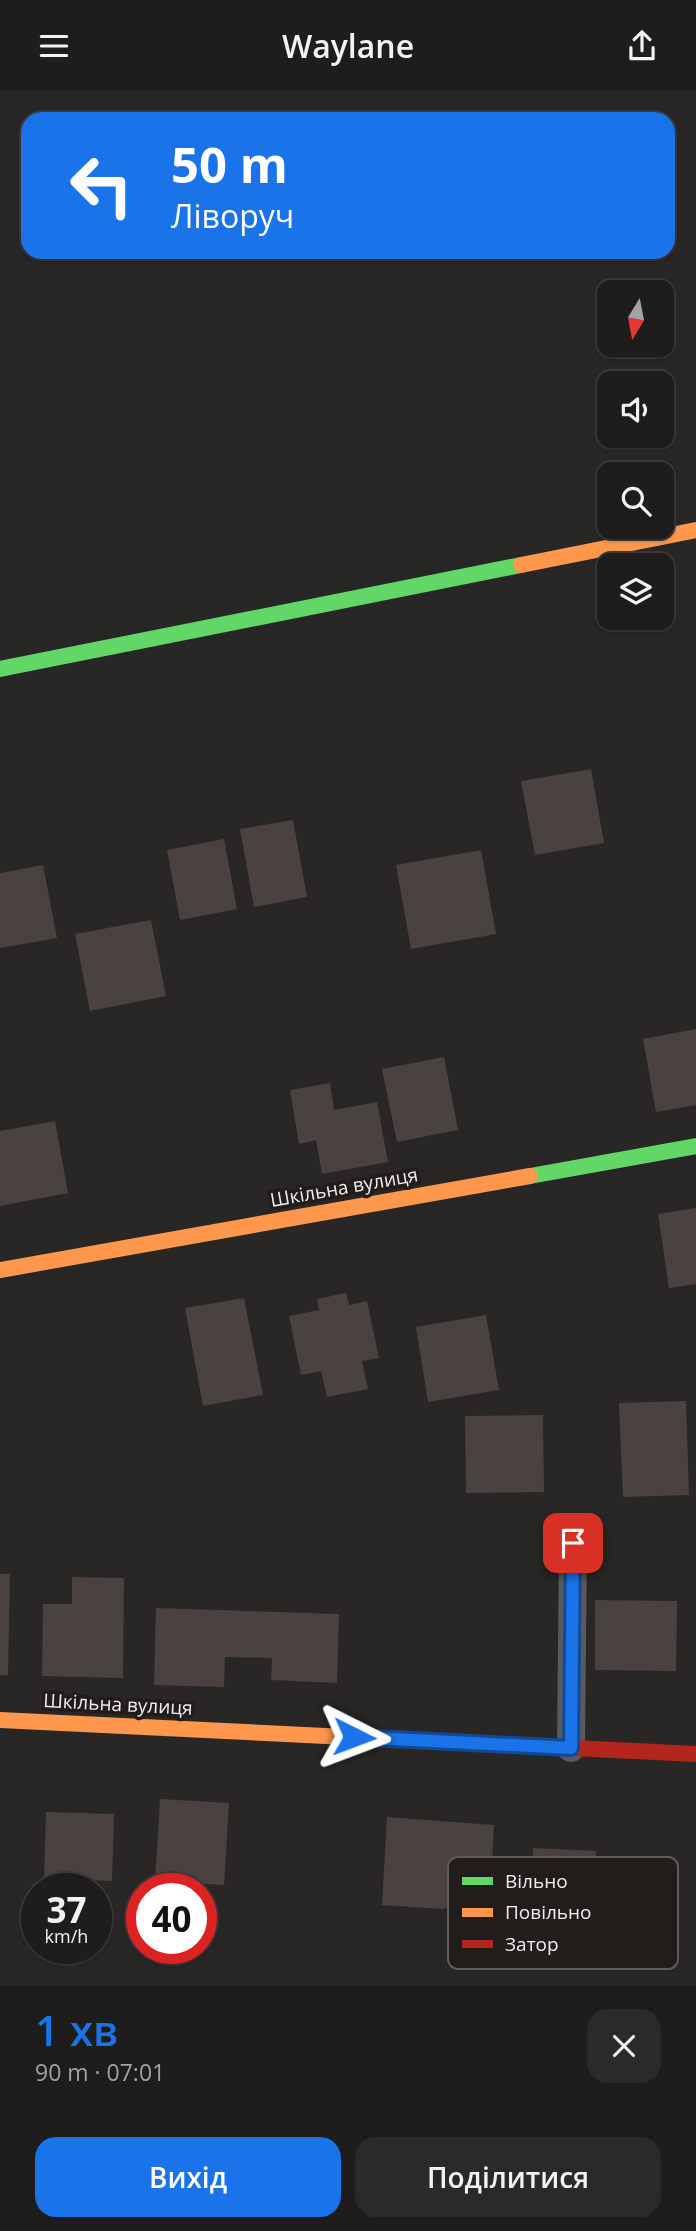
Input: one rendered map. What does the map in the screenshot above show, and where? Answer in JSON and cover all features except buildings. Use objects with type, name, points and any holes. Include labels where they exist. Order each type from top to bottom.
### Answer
[{"type":"street","points":[[0,669],[696,530]]},
{"type":"street","name":"Шкільна вулиця","points":[[0,1270],[696,1146]]},
{"type":"street","points":[[571,1748],[573,1543]]},
{"type":"street","name":"Шкільна вулиця","points":[[0,1720],[696,1754]]},
{"type":"traffic: fast","points":[[0,669],[521,565]]},
{"type":"traffic: fast","points":[[530,1176],[696,1146]]},
{"type":"traffic: slow","points":[[521,565],[696,530]]},
{"type":"traffic: slow","points":[[0,1270],[530,1176]]},
{"type":"traffic: slow","points":[[0,1720],[532,1746]]},
{"type":"traffic: jam","points":[[532,1746],[696,1754]]},
{"type":"route","points":[[354,1737],[571,1748],[573,1543]]}]
